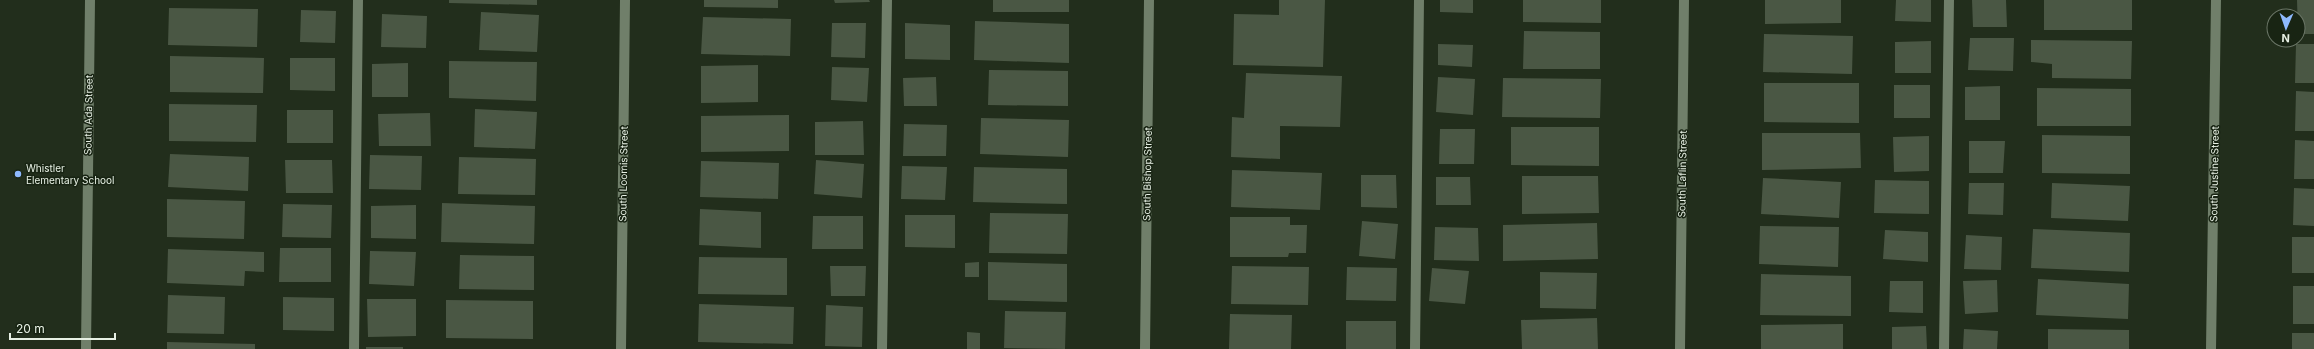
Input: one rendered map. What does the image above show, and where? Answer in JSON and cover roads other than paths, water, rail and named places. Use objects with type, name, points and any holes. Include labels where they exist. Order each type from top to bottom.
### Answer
[{"type":"street","name":"South Ada Street","points":[[86,349],[90,0]]},
{"type":"street","points":[[354,349],[358,0]]},
{"type":"street","name":"South Loomis Street","points":[[620,349],[625,0]]},
{"type":"street","points":[[882,349],[887,0]]},
{"type":"street","name":"South Bishop Street","points":[[1146,349],[1149,0]]},
{"type":"street","points":[[1415,349],[1419,0]]},
{"type":"street","name":"South Laflin Street","points":[[1680,349],[1684,0]]},
{"type":"street","points":[[1944,349],[1949,0]]},
{"type":"street","name":"South Justine Street","points":[[2211,349],[2216,0]]},
{"type":"place","name":"Whistler Elementary School","points":[[18,174]]}]
